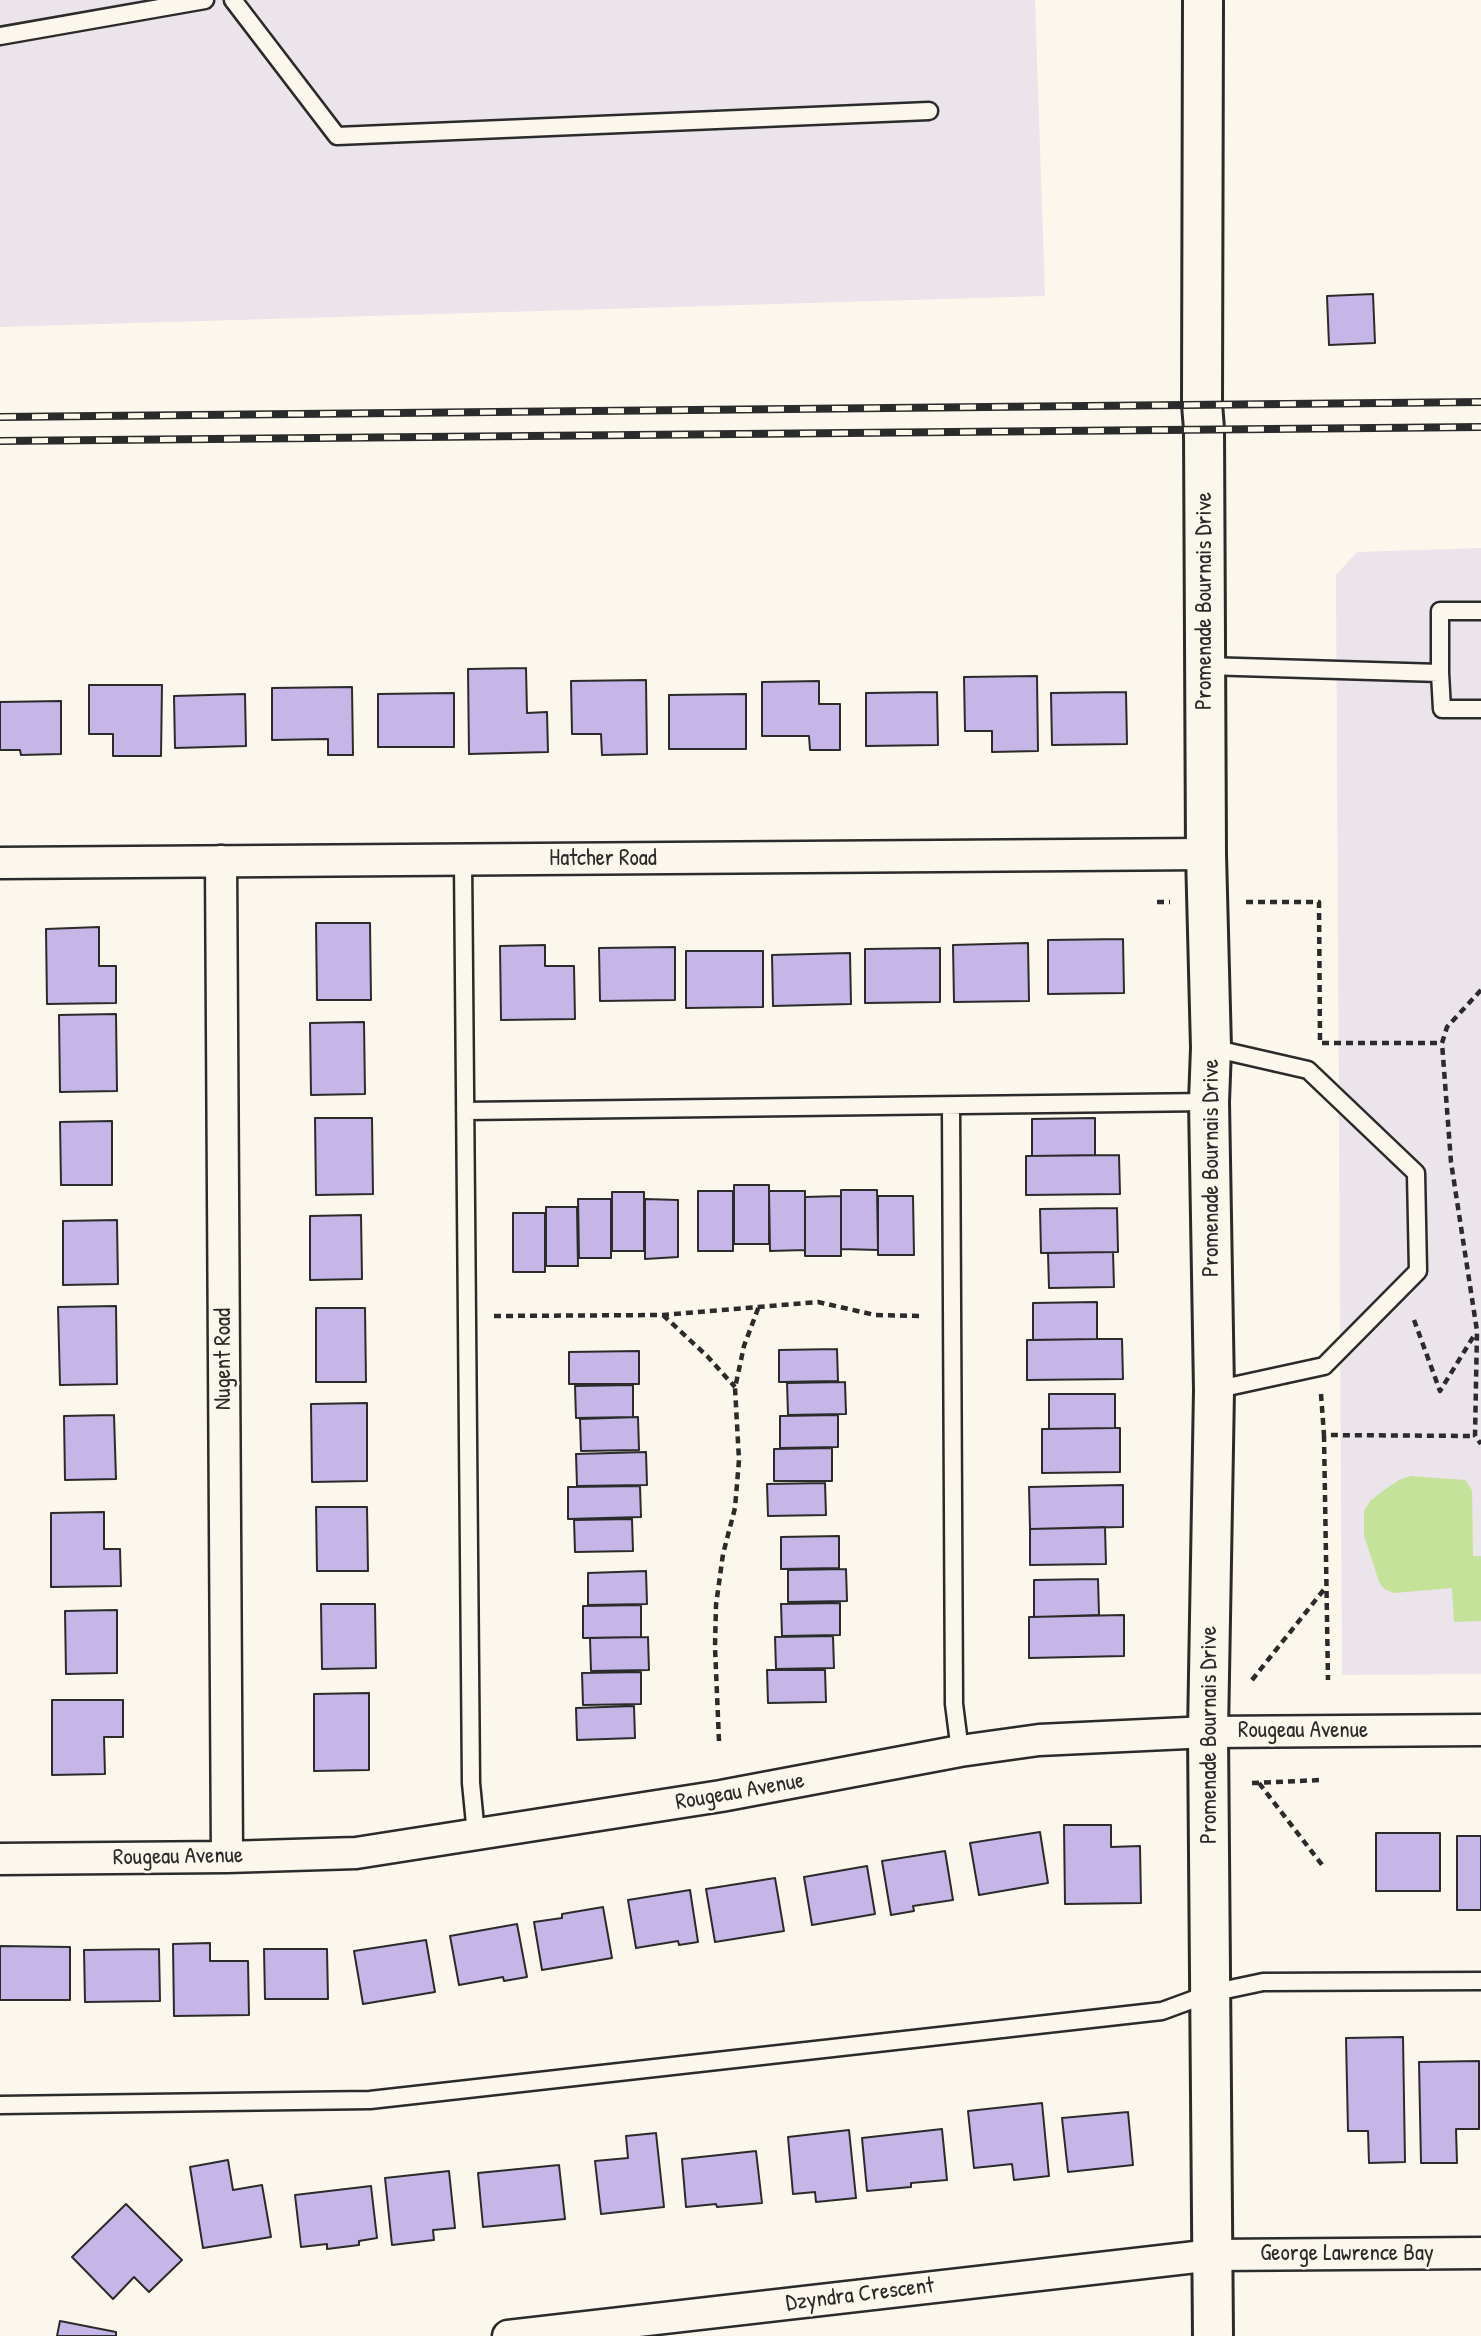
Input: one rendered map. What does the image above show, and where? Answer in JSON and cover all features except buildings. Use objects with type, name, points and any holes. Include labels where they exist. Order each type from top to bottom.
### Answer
[{"type":"street","name":"Promenade Bournais Drive","points":[[1203,0],[1202,404],[1214,1390],[1208,1732],[1213,2336]]},
{"type":"street","name":"Hatcher Road","points":[[0,863],[1206,854]]},
{"type":"street","name":"Nugent Road","points":[[221,861],[228,1857]]},
{"type":"street","name":"Rougeau Avenue","points":[[0,1859],[356,1853],[721,1796],[960,1751],[1039,1740],[1208,1732],[1481,1730]]},
{"type":"street","name":"George Lawrence Bay","points":[[1213,2255],[1481,2253]]},
{"type":"street","name":"Dzyndra Crescent","points":[[508,2336],[1213,2255]]},
{"type":"lane","points":[[0,36],[205,0]]},
{"type":"lane","points":[[233,0],[337,136],[929,111]]},
{"type":"lane","points":[[1481,611],[1440,611],[1441,709],[1481,709]]},
{"type":"lane","points":[[1205,666],[1440,673]]},
{"type":"lane","points":[[463,860],[471,1783],[476,1834]]},
{"type":"lane","points":[[1211,1048],[1308,1070],[1416,1173],[1419,1271],[1324,1366],[1214,1390]]},
{"type":"lane","points":[[465,1111],[1209,1102]]},
{"type":"lane","points":[[951,1106],[954,1704],[960,1751]]},
{"type":"lane","points":[[0,2105],[370,2100],[1162,2011],[1211,1993],[1263,1982],[1481,1981]]},
{"type":"path","points":[[1240,902],[1319,902],[1320,1043],[1441,1043]]},
{"type":"path","points":[[1481,990],[1447,1027],[1441,1043],[1451,1162],[1477,1331],[1475,1436],[1481,1444]]},
{"type":"path","points":[[466,1316],[663,1315],[818,1302],[875,1315],[953,1316]]},
{"type":"path","points":[[719,1741],[716,1605],[723,1554],[735,1508],[739,1460],[735,1388],[744,1346],[759,1306]]},
{"type":"path","points":[[663,1315],[707,1356],[735,1388]]},
{"type":"path","points":[[1414,1320],[1440,1391],[1477,1331]]},
{"type":"path","points":[[1319,1368],[1324,1435],[1328,1681]]},
{"type":"path","points":[[1324,1435],[1475,1436]]},
{"type":"path","points":[[1252,1680],[1327,1586]]},
{"type":"path","points":[[1252,1783],[1321,1780]]},
{"type":"path","points":[[1259,1783],[1322,1866]]},
{"type":"shaded area","points":[[0,0],[1035,0],[1045,296],[0,327]]},
{"type":"shaded area","points":[[1481,548],[1481,1674],[1342,1675],[1336,575],[1357,552]]},
{"type":"green space","points":[[1411,1476],[1465,1480],[1472,1490],[1473,1556],[1481,1556],[1481,1621],[1454,1622],[1452,1588],[1394,1593],[1384,1589],[1379,1582],[1364,1535],[1364,1511],[1370,1501],[1384,1490]]},
{"type":"railway","points":[[0,417],[1481,402]]},
{"type":"railway","points":[[0,441],[1481,427]]}]
